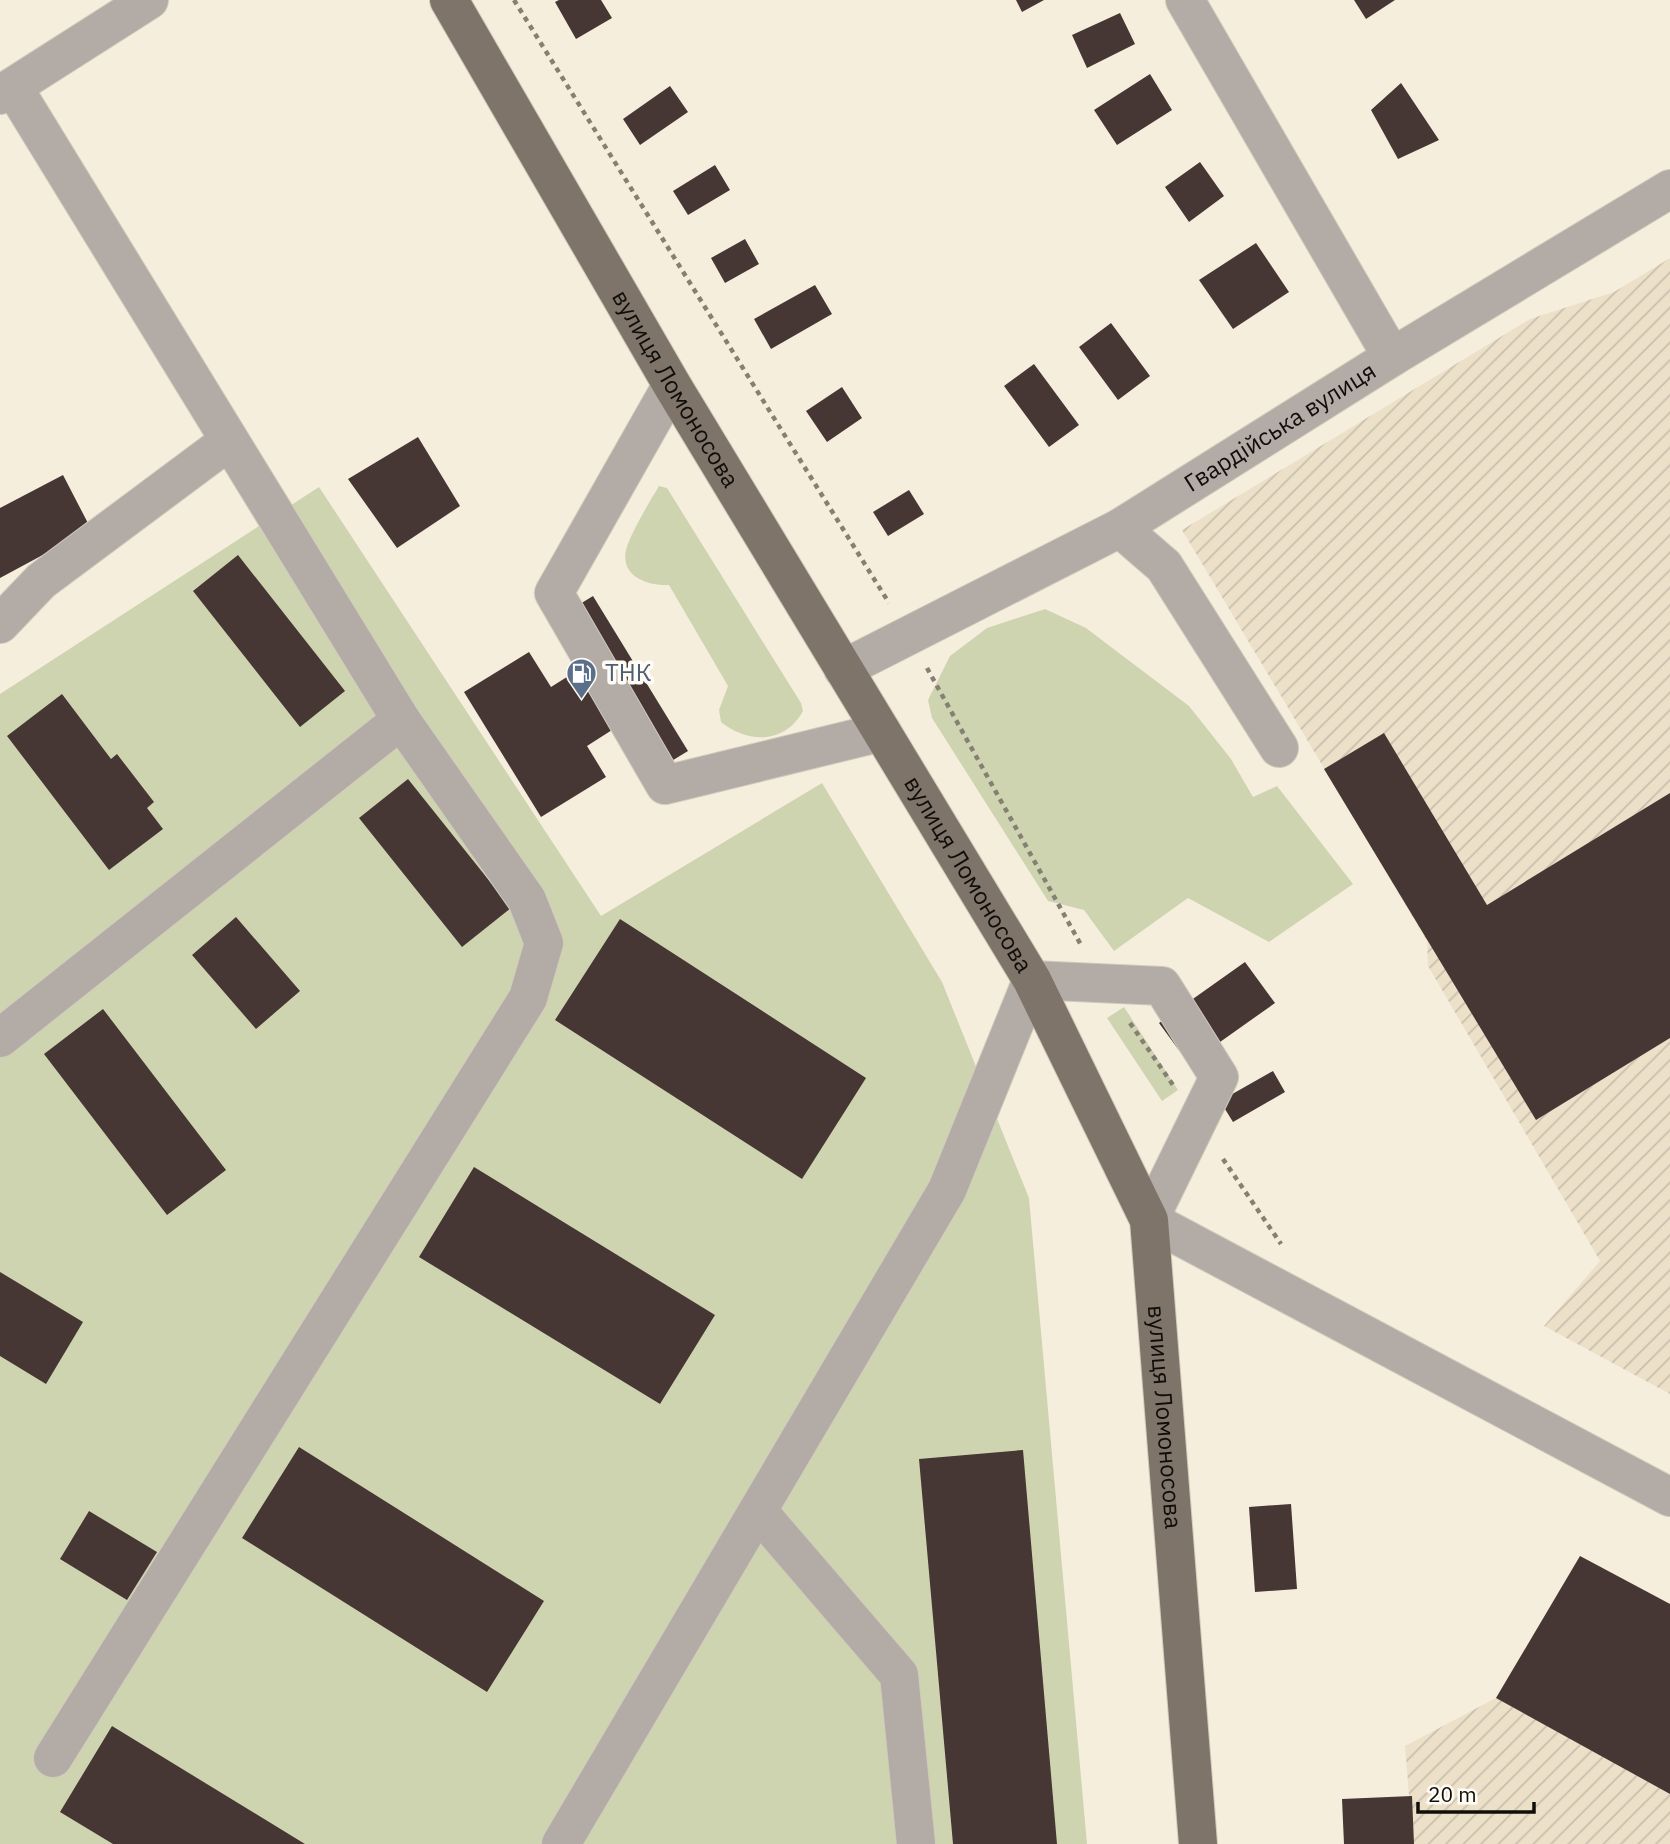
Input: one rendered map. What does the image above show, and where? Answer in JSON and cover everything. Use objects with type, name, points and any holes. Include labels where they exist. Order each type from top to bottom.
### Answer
[{"type":"main road","name":"вулиця Ломоносова","points":[[449,0],[673,385],[1032,980],[1149,1220],[1198,1844]]},
{"type":"street","points":[[53,1758],[528,998],[544,943],[527,900],[401,720],[229,441],[6,91],[149,0]]},
{"type":"street","name":"Гвардійська вулиця","points":[[843,669],[1120,528],[1392,357],[1185,0]]},
{"type":"street","points":[[1392,357],[1670,190]]},
{"type":"street","points":[[673,385],[554,593],[665,785],[882,732]]},
{"type":"street","points":[[0,624],[41,581],[229,441]]},
{"type":"street","points":[[1120,528],[1164,566],[1279,748]]},
{"type":"street","points":[[0,1038],[401,720]]},
{"type":"street","points":[[561,1844],[947,1190],[1032,980],[1162,986],[1219,1077],[1149,1220],[1670,1497]]},
{"type":"street","points":[[758,1511],[899,1675],[916,1844]]},
{"type":"path","points":[[514,0],[909,636]]},
{"type":"shaded area","points":[[1670,258],[1670,1394],[1544,1326],[1600,1261],[1428,966],[1427,941],[1182,530],[1530,319],[1614,292]]},
{"type":"shaded area","points":[[1580,1556],[1670,1604],[1670,1844],[1413,1844],[1405,1746],[1496,1698]]},
{"type":"green space","points":[[659,486],[667,488],[801,703],[803,711],[795,722],[776,735],[754,737],[721,722],[719,710],[728,686],[669,585],[653,584],[638,578],[627,567],[625,559],[628,543]]},
{"type":"green space","points":[[319,487],[601,916],[822,783],[942,982],[1029,1198],[1087,1844],[0,1844],[0,694]]},
{"type":"green space","points":[[1045,609],[1086,628],[1189,706],[1231,759],[1253,797],[1277,786],[1353,884],[1269,942],[1188,898],[1114,951],[1084,910],[1048,901],[932,718],[928,700],[950,656],[987,628]]},
{"type":"green space","points":[[1124,1007],[1178,1090],[1162,1101],[1107,1018]]},
{"type":"building","points":[[601,0],[612,18],[576,39],[555,2]]},
{"type":"building","points":[[1016,0],[1044,0],[1022,12]]},
{"type":"building","points":[[1354,0],[1395,0],[1366,19]]},
{"type":"building","points":[[1120,13],[1135,44],[1087,68],[1072,35]]},
{"type":"building","points":[[1150,74],[1172,110],[1117,145],[1094,110]]},
{"type":"building","points":[[1401,83],[1439,140],[1398,159],[1371,110]]},
{"type":"building","points":[[670,86],[688,112],[640,145],[623,119]]},
{"type":"building","points":[[1200,162],[1224,196],[1189,222],[1165,187]]},
{"type":"building","points":[[715,165],[730,190],[688,215],[673,191]]},
{"type":"building","points":[[745,239],[759,264],[725,283],[711,258]]},
{"type":"building","points":[[1256,243],[1289,292],[1233,329],[1199,280]]},
{"type":"building","points":[[815,285],[832,314],[771,349],[754,319]]},
{"type":"building","points":[[1111,323],[1150,376],[1118,400],[1079,347]]},
{"type":"building","points":[[1034,364],[1079,425],[1049,447],[1004,386]]},
{"type":"building","points":[[842,387],[862,418],[827,442],[806,411]]},
{"type":"building","points":[[418,437],[460,506],[397,548],[348,479]]},
{"type":"building","points":[[63,475],[91,529],[0,578],[0,508]]},
{"type":"building","points":[[909,490],[924,514],[888,536],[873,512]]},
{"type":"building","points":[[238,555],[345,691],[300,727],[193,591]]},
{"type":"building","points":[[593,596],[688,751],[642,779],[612,730],[587,746],[606,777],[541,817],[464,692],[529,652],[551,687],[578,670],[549,623]]},
{"type":"building","points":[[62,694],[111,759],[117,754],[154,802],[147,808],[163,829],[109,870],[7,736]]},
{"type":"building","points":[[1384,733],[1487,905],[1670,793],[1670,1038],[1536,1120],[1324,769]]},
{"type":"building","points":[[408,779],[511,908],[462,947],[359,818]]},
{"type":"building","points":[[236,917],[300,991],[256,1029],[192,955]]},
{"type":"building","points":[[620,919],[866,1078],[802,1179],[555,1020]]},
{"type":"building","points":[[1245,962],[1275,1003],[1189,1064],[1159,1023]]},
{"type":"building","points":[[103,1009],[226,1170],[167,1215],[44,1054]]},
{"type":"building","points":[[1273,1071],[1285,1092],[1233,1122],[1220,1101]]},
{"type":"building","points":[[474,1167],[715,1315],[660,1404],[419,1257]]},
{"type":"building","points":[[0,1272],[83,1322],[46,1384],[0,1356]]},
{"type":"building","points":[[299,1447],[544,1601],[487,1692],[242,1538]]},
{"type":"building","points":[[1023,1450],[1057,1844],[953,1844],[919,1459]]},
{"type":"building","points":[[1291,1504],[1297,1589],[1255,1592],[1249,1507]]},
{"type":"building","points":[[89,1511],[157,1552],[127,1600],[60,1559]]},
{"type":"building","points":[[1580,1556],[1670,1604],[1670,1794],[1496,1698]]},
{"type":"building","points":[[112,1726],[305,1844],[113,1844],[60,1812]]},
{"type":"building","points":[[1412,1796],[1414,1844],[1344,1844],[1342,1799]]},
{"type":"place","name":"ТНК","points":[[582,700]]}]
